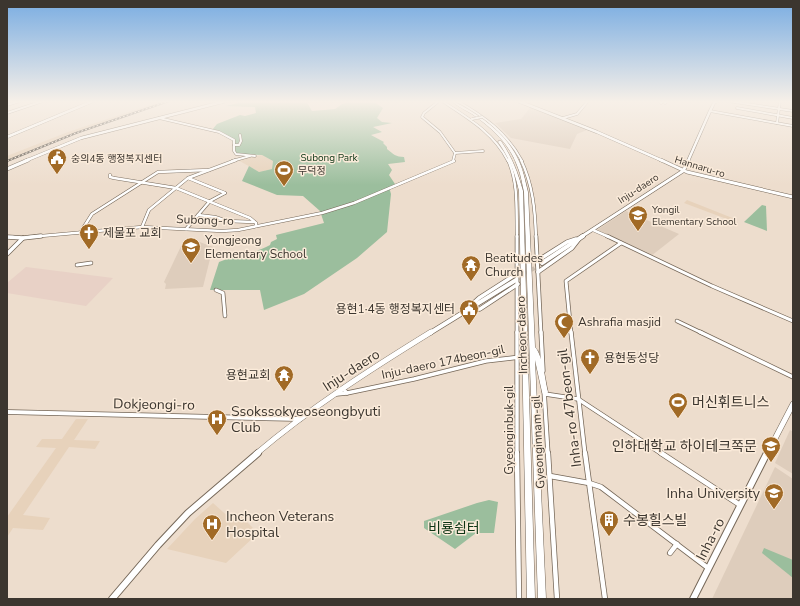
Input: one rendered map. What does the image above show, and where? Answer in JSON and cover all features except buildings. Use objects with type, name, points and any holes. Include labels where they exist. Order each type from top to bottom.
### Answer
[{"type":"highway","name":"Incheon-daero","points":[[489,129],[506,149],[515,167],[521,191],[531,599]]},
{"type":"highway","name":"Incheon-daero","points":[[493,129],[511,149],[520,166],[526,192],[542,599]]},
{"type":"highway","points":[[532,346],[538,359],[545,393]]},
{"type":"main road","points":[[7,137],[25,129]]},
{"type":"main road","points":[[7,168],[81,138],[115,129]]},
{"type":"main road","name":"Hannaru-ro","points":[[588,129],[682,171],[793,197]]},
{"type":"main road","name":"Inju-daero","points":[[542,263],[682,171],[686,167],[702,129]]},
{"type":"main road","name":"Inju-daero","points":[[112,599],[158,545],[188,513],[279,435],[337,394],[346,390],[516,280]]},
{"type":"main road","name":"Inha-ro","points":[[694,599],[708,568],[793,404]]},
{"type":"street","points":[[206,129],[220,132],[234,140],[234,151],[236,154],[255,156]]},
{"type":"street","points":[[437,129],[455,153],[483,151]]},
{"type":"street","name":"Gyeonginbuk-gil","points":[[485,129],[500,146],[509,163],[514,181],[516,206],[518,273],[519,599]]},
{"type":"street","name":"Gyeonginnam-gil","points":[[498,129],[514,146],[521,158],[531,182],[534,200],[557,599]]},
{"type":"street","points":[[234,145],[239,145],[241,141],[240,135]]},
{"type":"street","name":"Subong-ro","points":[[7,237],[23,238],[142,227],[222,231],[238,230],[322,213],[354,203],[450,164],[454,161],[455,153]]},
{"type":"street","points":[[142,227],[149,210],[188,178],[250,156]]},
{"type":"street","points":[[80,233],[92,214],[158,172],[208,170]]},
{"type":"street","points":[[110,176],[114,178],[176,188],[210,201],[255,222]]},
{"type":"street","points":[[186,229],[210,201],[225,193],[188,178]]},
{"type":"street","points":[[198,215],[216,217],[227,221],[255,222]]},
{"type":"street","points":[[255,222],[256,226]]},
{"type":"street","points":[[593,230],[793,321]]},
{"type":"street","points":[[7,254],[23,238]]},
{"type":"street","points":[[537,261],[567,242],[579,239]]},
{"type":"street","points":[[538,272],[572,248],[579,239]]},
{"type":"street","name":"Inha-ro 47beon-gil","points":[[605,599],[578,399],[566,281],[621,243]]},
{"type":"street","points":[[77,265],[91,262]]},
{"type":"street","points":[[465,312],[479,298],[518,273]]},
{"type":"street","points":[[465,312],[480,309],[518,284]]},
{"type":"street","points":[[216,290],[223,294],[226,316]]},
{"type":"street","points":[[677,320],[793,377]]},
{"type":"street","name":"Inju-daero 174beon-gil","points":[[346,390],[414,379],[486,361],[518,357]]},
{"type":"street","points":[[545,393],[578,399],[740,505]]},
{"type":"street","name":"Dokjeongi-ro","points":[[7,412],[300,419]]},
{"type":"street","points":[[550,476],[589,483],[601,487],[708,568]]},
{"type":"street","points":[[670,554],[677,544]]},
{"type":"shaded area","points":[[76,129],[89,129],[7,162],[7,156]]},
{"type":"shaded area","points":[[502,129],[587,130],[577,134],[570,149],[511,138]]},
{"type":"shaded area","points":[[262,155],[273,161],[272,169],[259,172],[238,160]]},
{"type":"shaded area","points":[[687,200],[735,219],[732,221],[684,203]]},
{"type":"shaded area","name":"Yongil Elementary School","points":[[626,211],[679,234],[651,256],[597,230]]},
{"type":"shaded area","name":"Yongjeong Elementary School","points":[[197,241],[213,247],[203,287],[165,289],[166,284],[164,282],[183,242]]},
{"type":"shaded area","points":[[26,267],[113,278],[86,306],[7,293],[7,283]]},
{"type":"shaded area","points":[[76,419],[88,419],[74,440],[100,441],[95,449],[69,447],[23,515],[50,518],[43,530],[13,528],[7,537],[7,517],[56,448],[36,447],[42,439],[62,439]]},
{"type":"shaded area","points":[[790,430],[793,432],[793,474],[775,463]]},
{"type":"shaded area","name":"Inha University","points":[[775,467],[793,479],[793,599],[712,599]]},
{"type":"shaded area","name":"Incheon Veterans Hospital","points":[[213,503],[232,520],[241,516],[258,533],[226,563],[167,549],[195,519]]},
{"type":"green space","name":"Subong Park","points":[[377,129],[382,132],[371,135],[384,142],[383,143],[387,149],[393,154],[404,157],[405,162],[388,164],[392,170],[389,175],[395,184],[389,187],[391,194],[387,232],[357,258],[304,294],[264,310],[260,290],[210,290],[219,262],[264,248],[277,239],[276,235],[324,223],[320,211],[303,196],[277,195],[242,181],[249,166],[259,172],[272,169],[273,161],[262,155],[236,154],[234,143],[230,137],[212,130]]},
{"type":"green space","points":[[762,205],[766,206],[767,231],[744,222]]},
{"type":"green space","name":"비룡쉼터","points":[[489,500],[498,502],[494,533],[476,533],[455,549],[424,528],[424,521]]},
{"type":"green space","points":[[764,548],[793,560],[793,578],[762,553]]},
{"type":"tunnel","points":[[516,280],[542,263]]},
{"type":"tunnel","points":[[520,357],[540,351]]},
{"type":"railway","points":[[7,161],[87,129]]},
{"type":"place","name":"숭의4동 행정복지센터","points":[[57,175]]},
{"type":"place","name":"무덕정","points":[[284,187]]},
{"type":"place","name":"Yongil Elementary School","points":[[638,232]]},
{"type":"place","name":"제물포 교회","points":[[89,250]]},
{"type":"place","name":"Yongjeong Elementary School","points":[[191,264]]},
{"type":"place","name":"Beatitudes Church","points":[[471,282]]},
{"type":"place","name":"용현1·4동 행정복지센터","points":[[469,326]]},
{"type":"place","name":"Ashrafia masjid","points":[[564,339]]},
{"type":"place","name":"용현동성당","points":[[590,375]]},
{"type":"place","name":"용현교회","points":[[284,392]]},
{"type":"place","name":"머신휘트니스","points":[[678,419]]},
{"type":"place","name":"Ssokssokyeoseongbyuti Club","points":[[217,436]]},
{"type":"place","name":"인하대학교 하이테크쪽문","points":[[771,463]]},
{"type":"place","name":"Inha University","points":[[774,510]]},
{"type":"place","name":"수봉힐스빌","points":[[609,537]]},
{"type":"place","name":"Incheon Veterans Hospital","points":[[212,541]]}]
